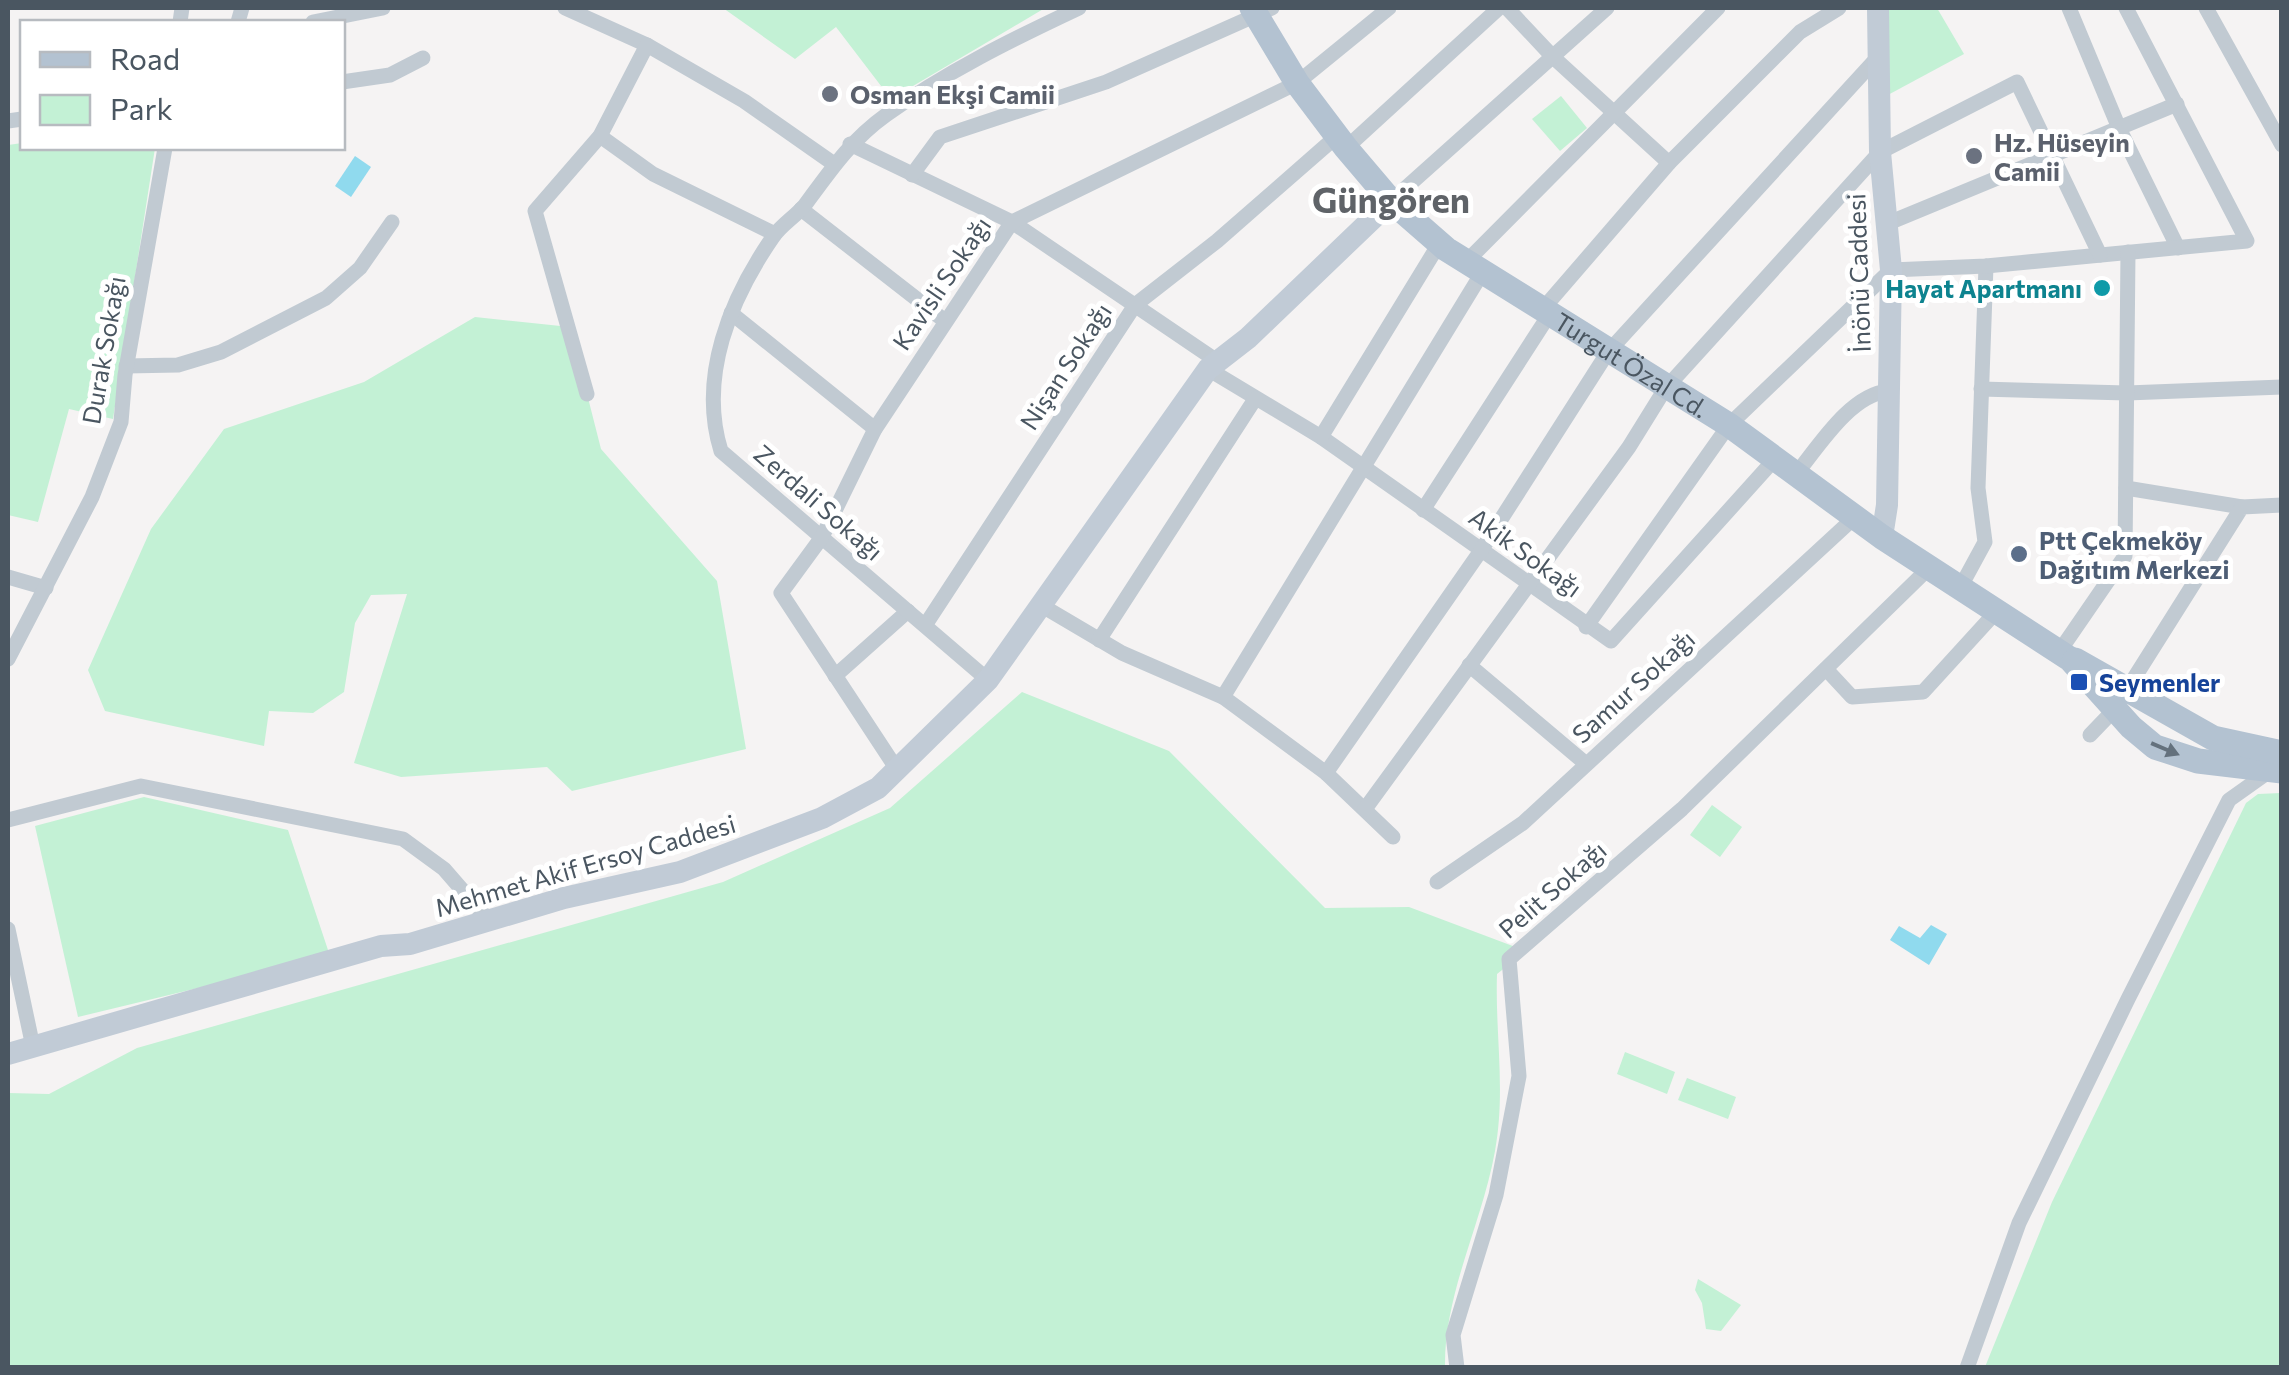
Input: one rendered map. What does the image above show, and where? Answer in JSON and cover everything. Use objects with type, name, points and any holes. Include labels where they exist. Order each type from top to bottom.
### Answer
[{"type":"main road","name":"Turgut Özal Cd.","points":[[1260,11],[1296,83],[1341,142],[1391,201],[1440,244],[1729,426],[1882,536],[2065,656],[2128,687],[2213,738],[2277,766]]},
{"type":"main road","name":"Turgut Özal Cd.","points":[[2065,656],[2114,710],[2155,747],[2217,764],[2277,766]]},
{"type":"street","points":[[323,20],[382,8]]},
{"type":"street","points":[[565,8],[646,45],[744,101],[834,164]]},
{"type":"street","name":"Zerdali Sokağı","points":[[988,680],[722,451],[713,426],[712,383],[730,313],[775,234],[801,209],[850,144],[952,73],[1079,8]]},
{"type":"street","name":"Kavisli Sokağı","points":[[835,676],[781,592],[822,537],[875,429],[1012,222],[1296,83],[1389,8]]},
{"type":"street","name":"Nişan Sokağı","points":[[926,624],[1134,306],[1341,142],[1499,8]]},
{"type":"street","points":[[1508,8],[1553,58],[1669,163]]},
{"type":"street","points":[[1391,201],[1608,8]]},
{"type":"street","points":[[1223,698],[1364,468],[1474,268],[1613,110],[1718,8]]},
{"type":"street","points":[[1423,510],[1546,313],[1669,163],[1800,32],[1839,8]]},
{"type":"street","name":"İnönü Caddesi","points":[[1878,8],[1880,152],[1891,270],[1887,506],[1882,536]]},
{"type":"street","points":[[2069,8],[2119,128],[2178,248]]},
{"type":"street","points":[[1586,626],[1729,426],[1891,270],[1986,266],[2247,241],[2126,8]]},
{"type":"street","points":[[2206,8],[2282,145]]},
{"type":"street","points":[[912,175],[940,136],[1106,82],[1260,11]]},
{"type":"street","points":[[587,394],[535,211],[600,136],[646,45]]},
{"type":"street","points":[[345,82],[390,74],[423,58]]},
{"type":"street","points":[[1326,773],[1482,549],[1608,352],[1877,58]]},
{"type":"street","points":[[1365,808],[1531,584],[1666,389],[1880,152],[2017,82],[2100,255]]},
{"type":"street","points":[[1886,224],[2178,104]]},
{"type":"street","points":[[600,136],[653,174],[775,234]]},
{"type":"street","name":"Akik Sokağı","points":[[850,144],[1012,222],[1134,306],[1255,399],[1321,437],[1610,642],[1774,460]]},
{"type":"street","name":"Durak Sokağı","points":[[8,659],[92,496],[121,422],[126,366],[165,150]]},
{"type":"street","name":"Mehmet Akif Ersoy Caddesi","points":[[8,1054],[381,946],[410,944],[730,855],[822,818],[878,788],[988,680],[1213,365],[1391,201]]},
{"type":"street","points":[[801,209],[945,321]]},
{"type":"street","points":[[126,366],[178,365],[221,352],[326,298],[360,268],[392,222]]},
{"type":"street","points":[[1321,437],[1440,244]]},
{"type":"street","points":[[2065,656],[2126,556],[2128,252]]},
{"type":"street","points":[[1960,588],[1985,542],[1978,488],[1986,266]]},
{"type":"street","points":[[730,313],[875,429]]},
{"type":"street","points":[[1981,389],[2127,392],[2282,387]]},
{"type":"street","points":[[1796,474],[1846,415],[1875,392],[1888,391]]},
{"type":"street","points":[[1099,640],[1255,399]]},
{"type":"street","points":[[2126,488],[2242,506],[2282,505]]},
{"type":"street","points":[[2090,735],[2114,710],[2242,506]]},
{"type":"street","name":"Samur Sokağı","points":[[1437,882],[1524,823],[1855,517]]},
{"type":"street","name":"Pelit Sokağı","points":[[1457,1368],[1452,1335],[1496,1194],[1519,1076],[1509,959],[1682,809],[1929,568]]},
{"type":"street","points":[[8,577],[46,588]]},
{"type":"street","points":[[1039,604],[1099,640],[1223,698],[1326,773],[1392,837]]},
{"type":"street","points":[[898,771],[835,676],[908,611]]},
{"type":"street","points":[[1826,669],[1852,697],[1923,692],[1996,612]]},
{"type":"street","points":[[1470,664],[1586,763]]},
{"type":"street","points":[[2217,764],[2226,779],[2229,800]]},
{"type":"street","points":[[1967,1368],[2020,1223],[2229,800],[2277,766]]},
{"type":"street","points":[[8,820],[141,786],[213,798],[404,839],[444,869],[490,922]]},
{"type":"street","points":[[8,929],[33,1047]]},
{"type":"green space","points":[[723,8],[1045,8],[891,99],[836,27],[795,59]]},
{"type":"green space","points":[[1884,8],[1937,8],[1964,54],[1886,96]]},
{"type":"green space","points":[[1561,96],[1587,128],[1560,151],[1532,119]]},
{"type":"green space","points":[[20,143],[20,150],[155,150],[113,419],[69,409],[38,522],[8,515],[8,145]]},
{"type":"green space","points":[[475,317],[570,327],[601,449],[717,581],[746,749],[572,791],[547,767],[401,777],[354,763],[407,594],[371,595],[355,623],[344,692],[313,713],[269,711],[264,746],[105,711],[88,670],[151,529],[224,429],[364,382]]},
{"type":"green space","points":[[1022,692],[1169,751],[1325,908],[1409,907],[1526,951],[1497,974],[1500,1084],[1495,1151],[1457,1285],[1446,1339],[1445,1367],[8,1368],[8,1093],[49,1094],[137,1048],[723,882],[890,808]]},
{"type":"green space","points":[[2281,793],[2281,1367],[1985,1367],[2052,1202],[2246,803],[2258,794]]},
{"type":"green space","points":[[144,797],[288,830],[330,956],[78,1017],[35,826]]},
{"type":"green space","points":[[1712,805],[1742,827],[1720,857],[1690,835]]},
{"type":"green space","points":[[1625,1052],[1675,1072],[1667,1094],[1617,1074]]},
{"type":"green space","points":[[1687,1078],[1736,1097],[1728,1119],[1678,1100]]},
{"type":"green space","points":[[1698,1279],[1741,1305],[1721,1331],[1706,1329],[1702,1303],[1695,1290]]},
{"type":"water","points":[[355,156],[371,167],[351,197],[335,186]]},
{"type":"water","points":[[1931,925],[1947,934],[1929,965],[1890,940],[1899,926],[1920,938]]},
{"type":"place","name":"Osman Ekşi Camii","points":[[830,94]]},
{"type":"place","name":"Hz. Hüseyin Camii","points":[[1974,156]]},
{"type":"place","name":"Hayat Apartmanı","points":[[2102,288]]},
{"type":"place","name":"Ptt Çekmeköy Dağıtım Merkezi","points":[[2019,554]]},
{"type":"place","name":"Seymenler","points":[[2079,682]]},
{"type":"district","name":"Güngören","points":[[1391,198]]}]
